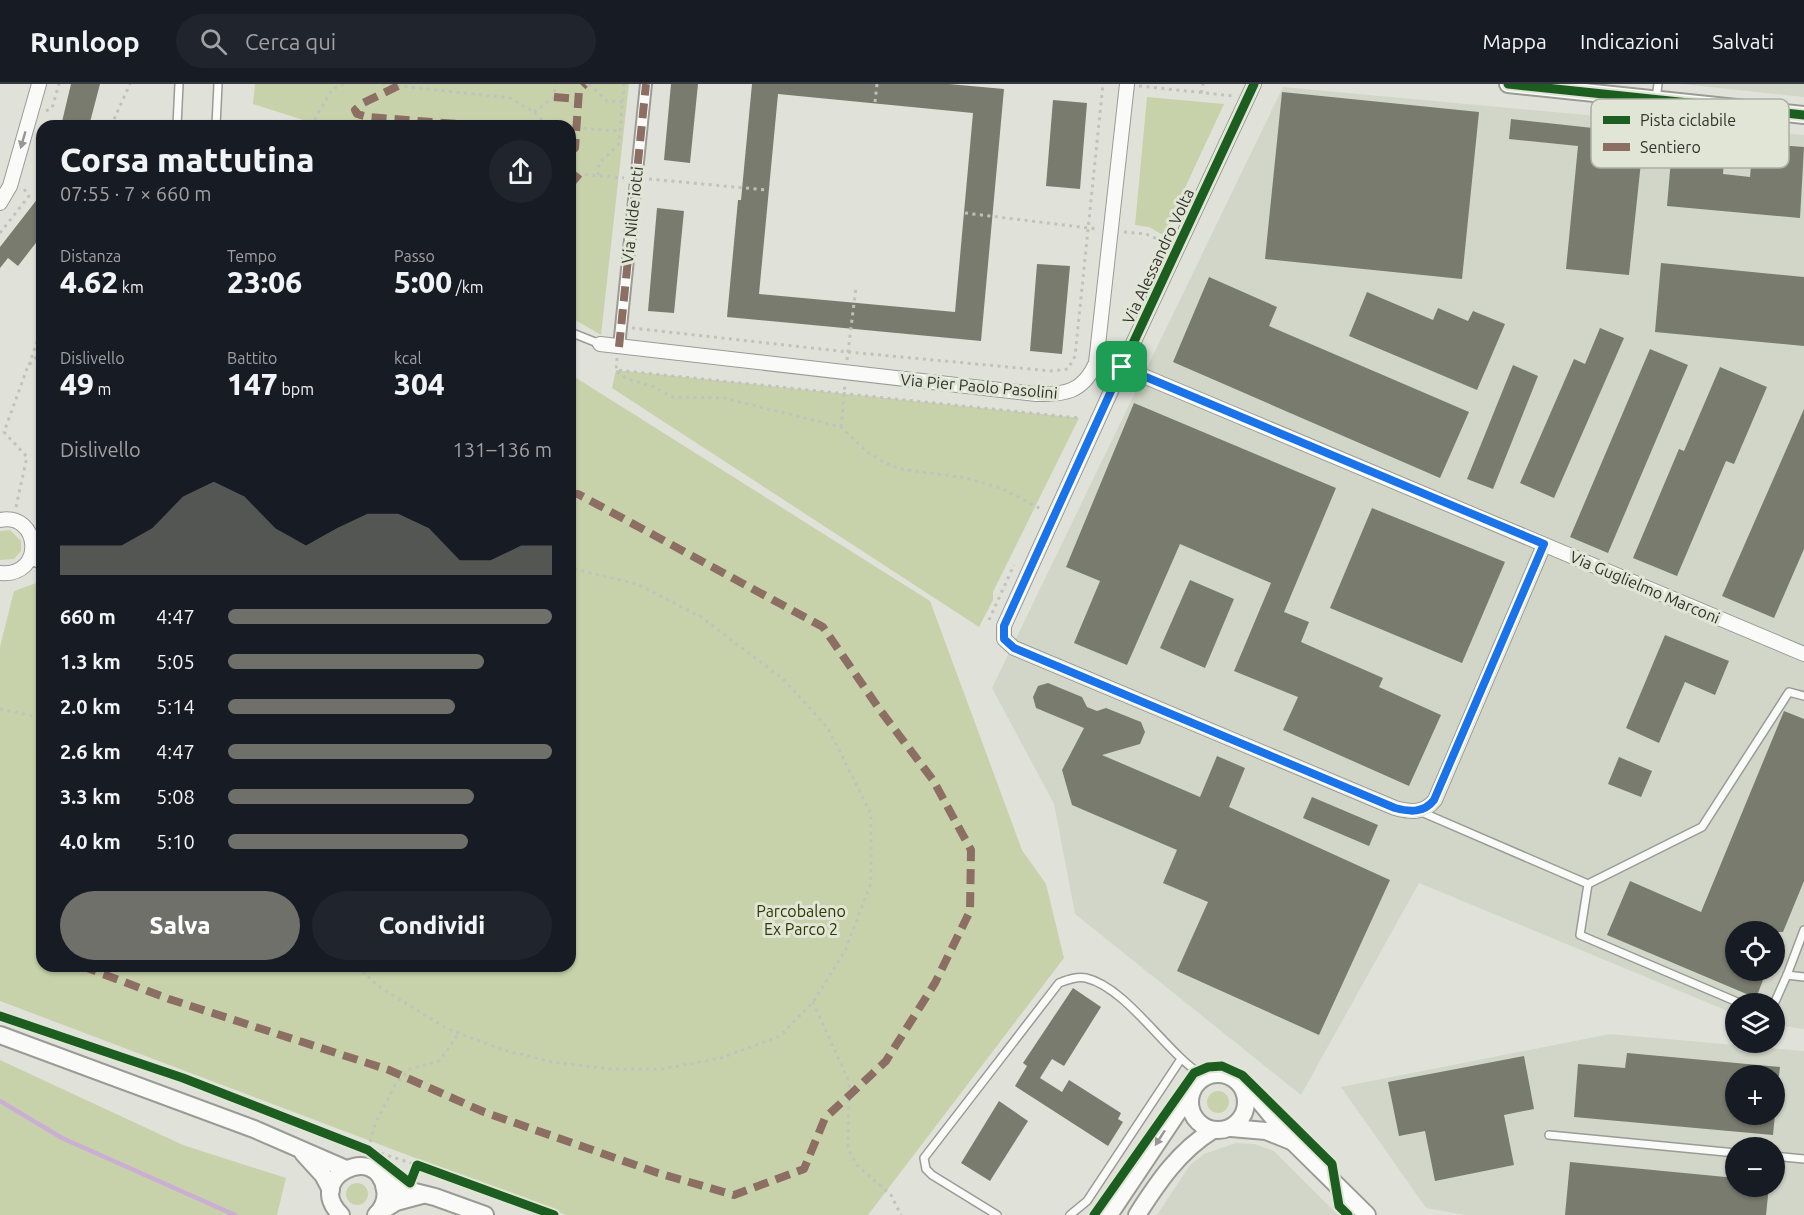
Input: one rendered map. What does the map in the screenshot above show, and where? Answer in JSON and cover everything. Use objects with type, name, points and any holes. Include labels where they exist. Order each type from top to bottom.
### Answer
[{"type":"street","points":[[0,203],[10,186],[39,84]]},
{"type":"street","name":"Via Nilde iotti","points":[[619,347],[646,84]]},
{"type":"street","name":"Via Alessandro Volta","points":[[1254,84],[1004,626],[1004,639],[1014,648],[1395,808],[1418,811]]},
{"type":"street","points":[[1508,84],[1657,91],[1706,99]]},
{"type":"street","name":"Via Pier Paolo Pasolini","points":[[600,344],[1036,394],[1060,394],[1073,391],[1083,385],[1096,363],[1127,85]]},
{"type":"street","points":[[1789,113],[1804,115]]},
{"type":"street","name":"Via Guglielmo Marconi","points":[[1122,367],[1804,654]]},
{"type":"street","points":[[0,573],[16,572],[35,563],[31,537],[27,530],[7,520]]},
{"type":"street","points":[[1418,811],[1429,808],[1434,800],[1544,544]]},
{"type":"street","points":[[0,1035],[298,1148],[346,1169],[364,1167],[391,1186],[485,1215]]},
{"type":"street","points":[[1109,1215],[1193,1090],[1205,1077],[1226,1075],[1256,1097],[1293,1142],[1367,1215]]},
{"type":"street","points":[[1231,1128],[1244,1114],[1246,1095],[1242,1086]]},
{"type":"street","points":[[1193,1090],[1190,1105],[1193,1115],[1203,1126],[1213,1130]]},
{"type":"street","points":[[1137,1215],[1190,1144],[1213,1130],[1231,1128],[1266,1131],[1293,1142]]},
{"type":"street","points":[[298,1148],[323,1175],[331,1190],[332,1203],[338,1214]]},
{"type":"street","points":[[331,1190],[336,1178],[346,1169]]},
{"type":"street","points":[[376,1215],[384,1204],[386,1195],[381,1178]]},
{"type":"street","points":[[376,1215],[396,1202],[422,1195]]},
{"type":"lane","points":[[177,120],[179,84]]},
{"type":"lane","points":[[216,120],[218,84]]},
{"type":"lane","name":"Via Pier Paolo Pasolini","points":[[576,334],[600,344]]},
{"type":"lane","points":[[1418,811],[1588,884],[1702,827],[1789,692],[1804,696]]},
{"type":"lane","points":[[1588,884],[1580,935],[1725,997]]},
{"type":"lane","points":[[1779,993],[1804,930]]},
{"type":"lane","points":[[1787,975],[1804,977]]},
{"type":"lane","points":[[997,1215],[932,1175],[926,1169],[924,1158],[1059,983],[1085,978],[1098,984],[1120,999],[1159,1033],[1166,1046],[1205,1077]]},
{"type":"lane","points":[[1070,1215],[1087,1201],[1181,1059]]},
{"type":"lane","points":[[1549,1135],[1725,1152]]},
{"type":"lane","points":[[1785,1157],[1804,1159]]},
{"type":"path","points":[[114,120],[130,84]]},
{"type":"path","points":[[314,120],[332,89],[345,84]]},
{"type":"path","points":[[382,84],[510,98],[534,112],[542,120]]},
{"type":"path","points":[[534,112],[554,97],[555,84]]},
{"type":"path","points":[[589,84],[607,101],[623,102]]},
{"type":"path","points":[[598,176],[599,163],[619,144],[624,84]]},
{"type":"path","points":[[875,102],[877,84]]},
{"type":"path","points":[[621,326],[1051,372],[1068,369],[1075,356],[1103,84]]},
{"type":"path","points":[[1201,93],[1203,84]]},
{"type":"path","points":[[1127,85],[1232,96],[1247,101]]},
{"type":"path","points":[[576,128],[620,130]]},
{"type":"path","points":[[576,169],[579,174],[766,190]]},
{"type":"path","points":[[965,213],[1146,234],[1178,250]]},
{"type":"path","points":[[841,427],[856,288]]},
{"type":"path","points":[[7,520],[27,457],[4,432],[36,344]]},
{"type":"path","points":[[616,370],[619,347]]},
{"type":"path","points":[[28,366],[36,357]]},
{"type":"path","points":[[616,370],[844,396],[1079,418]]},
{"type":"path","points":[[616,370],[627,379],[654,387],[672,397],[724,398],[841,427],[866,451],[883,462],[901,469],[966,478],[1001,488],[1041,509]]},
{"type":"path","points":[[363,972],[378,986],[459,1033],[500,1049],[552,1062],[610,1069],[662,1069],[721,1058],[780,1036],[813,1002],[845,951],[871,883],[871,814],[828,728],[783,679],[701,617],[637,584],[576,569]]},
{"type":"path","points":[[0,709],[36,717]]},
{"type":"path","points":[[813,1002],[849,1082],[848,1149],[857,1165],[891,1195],[901,1215]]},
{"type":"path","points":[[0,1016],[172,1074],[368,1149],[554,1215]]},
{"type":"path","points":[[368,1149],[375,1124],[395,1085],[410,1068],[439,1061],[459,1033]]},
{"type":"path","points":[[368,1149],[377,1156]]},
{"type":"path","points":[[410,1183],[417,1165]]},
{"type":"shaded area","points":[[1681,84],[1804,84],[1804,97]]},
{"type":"shaded area","points":[[1283,87],[1591,115],[1591,168],[1789,168],[1789,134],[1804,135],[1804,1029],[1785,1026],[1785,993],[1725,993],[1725,1010],[1419,883],[1301,1095],[1075,914],[1054,804],[992,688]]},
{"type":"shaded area","points":[[1610,1034],[1725,1044],[1725,1053],[1785,1053],[1785,1049],[1804,1051],[1804,1215],[1465,1215],[1426,1208],[1341,1087]]},
{"type":"shaded area","points":[[1236,1143],[1255,1144],[1274,1151],[1338,1215],[1157,1215],[1190,1165],[1204,1154]]},
{"type":"green space","points":[[255,84],[629,84],[601,335],[576,320],[576,120],[303,120],[253,104]]},
{"type":"green space","points":[[1147,97],[1224,104],[1163,235],[1149,227],[1135,225]]},
{"type":"green space","points":[[616,370],[1079,418],[993,592],[993,600],[979,627],[612,388]]},
{"type":"green space","name":"Parcobaleno Ex Parco 2","points":[[576,378],[930,601],[1022,850],[1046,884],[1064,958],[868,1215],[566,1215],[0,1001],[0,647],[14,591],[36,583],[36,972],[576,972]]},
{"type":"green space","points":[[10,530],[21,541],[21,551],[14,559],[0,560],[0,531]]},
{"type":"green space","points":[[0,1060],[183,1145],[286,1178],[277,1215],[0,1215]]},
{"type":"green space","points":[[1218,1091],[1226,1094],[1229,1102],[1226,1110],[1218,1113],[1210,1110],[1207,1102],[1210,1094]]},
{"type":"green space","points":[[357,1183],[365,1186],[368,1194],[365,1202],[357,1205],[349,1202],[346,1194],[349,1186]]},
{"type":"building","points":[[71,84],[100,84],[91,120],[62,120]]},
{"type":"building","points":[[671,84],[698,84],[690,163],[664,160]]},
{"type":"building","points":[[752,84],[949,84],[1004,89],[981,341],[727,317],[738,200],[741,200]],"holes":[[[778,94],[973,113],[955,312],[759,294]]]},
{"type":"building","points":[[1282,92],[1479,112],[1462,279],[1265,259]]},
{"type":"building","points":[[1053,100],[1087,103],[1080,189],[1046,186]]},
{"type":"building","points":[[1511,119],[1591,128],[1591,168],[1640,168],[1629,275],[1566,269],[1578,146],[1509,139]]},
{"type":"building","points":[[1789,146],[1804,147],[1800,218],[1667,206],[1670,168],[1724,168],[1723,174],[1750,177],[1751,168],[1789,168]]},
{"type":"building","points":[[36,201],[36,243],[18,266],[8,258],[0,268],[0,247]]},
{"type":"building","points":[[657,208],[684,211],[674,313],[648,311]]},
{"type":"building","points":[[1661,263],[1804,277],[1804,346],[1655,332]]},
{"type":"building","points":[[1037,264],[1070,266],[1062,354],[1030,351]]},
{"type":"building","points":[[1209,277],[1277,307],[1269,326],[1469,412],[1440,478],[1173,362]]},
{"type":"building","points":[[1367,292],[1433,320],[1438,308],[1468,321],[1473,311],[1505,324],[1477,390],[1349,336]]},
{"type":"building","points":[[1600,328],[1624,338],[1554,498],[1520,483],[1574,359],[1585,364]]},
{"type":"building","points":[[1650,349],[1688,365],[1608,553],[1570,537]]},
{"type":"building","points":[[1513,365],[1538,376],[1493,489],[1467,479]]},
{"type":"building","points":[[1720,367],[1767,387],[1734,464],[1726,461],[1677,576],[1633,558],[1679,449],[1684,451]]},
{"type":"building","points":[[1134,403],[1336,488],[1284,612],[1309,622],[1301,642],[1383,678],[1379,687],[1441,715],[1409,786],[1283,730],[1298,697],[1234,671],[1271,583],[1180,544],[1127,665],[1074,643],[1100,581],[1066,567]]},
{"type":"building","points":[[1804,409],[1804,549],[1774,618],[1722,596]]},
{"type":"building","points":[[1372,508],[1505,562],[1462,663],[1330,608]]},
{"type":"building","points":[[1190,580],[1234,599],[1205,668],[1160,648]]},
{"type":"building","points":[[1665,635],[1729,661],[1715,695],[1685,682],[1659,743],[1626,728]]},
{"type":"building","points":[[1048,683],[1082,697],[1087,707],[1097,711],[1106,708],[1141,722],[1145,732],[1140,744],[1102,755],[1200,797],[1217,756],[1245,768],[1229,807],[1390,880],[1319,1035],[1177,971],[1208,902],[1163,883],[1177,850],[1072,805],[1062,770],[1084,728],[1036,708],[1033,697],[1038,686]]},
{"type":"building","points":[[1784,711],[1804,719],[1804,881],[1785,927],[1785,921],[1725,921],[1725,981],[1763,981],[1758,993],[1744,993],[1607,935],[1630,881],[1701,912]]},
{"type":"building","points":[[1619,757],[1652,771],[1641,797],[1608,784]]},
{"type":"building","points":[[1312,797],[1378,825],[1369,846],[1303,818]]},
{"type":"building","points":[[1073,988],[1101,1007],[1064,1066],[1052,1059],[1040,1078],[1062,1092],[1069,1080],[1121,1113],[1118,1119],[1123,1122],[1108,1146],[1015,1086],[1027,1066],[1023,1063]]},
{"type":"building","points":[[1627,1053],[1758,1065],[1725,1065],[1725,1125],[1774,1125],[1773,1135],[1574,1117],[1578,1064],[1625,1068]]},
{"type":"building","points":[[1524,1056],[1534,1109],[1504,1115],[1514,1165],[1435,1181],[1425,1131],[1399,1136],[1388,1082]]},
{"type":"building","points":[[999,1101],[1028,1121],[990,1181],[961,1163]]},
{"type":"building","points":[[1570,1162],[1725,1177],[1725,1197],[1768,1197],[1766,1215],[1565,1215]]},
{"type":"waterway","points":[[0,1101],[62,1138],[235,1215]]},
{"type":"marked path","points":[[576,134],[579,90],[585,84]]},
{"type":"marked path","points":[[619,347],[646,84]]},
{"type":"marked path","points":[[398,86],[363,103],[355,110],[357,114],[368,117],[406,120]]},
{"type":"marked path","points":[[554,97],[579,99]]},
{"type":"marked path","points":[[576,178],[579,174]]},
{"type":"marked path","points":[[98,972],[169,999],[389,1070],[484,1112],[658,1173],[734,1195],[804,1169],[825,1118],[886,1061],[935,983],[970,911],[971,850],[933,780],[880,710],[823,627],[576,494]]},
{"type":"cycle path","points":[[1254,84],[1004,626],[1004,639],[1014,648],[1395,808],[1416,811],[1426,808],[1435,800],[1544,545]]},
{"type":"cycle path","points":[[1508,84],[1651,99]]},
{"type":"cycle path","points":[[1789,113],[1804,115]]},
{"type":"cycle path","points":[[0,1016],[183,1078],[368,1150],[410,1183],[417,1165],[554,1215]]},
{"type":"cycle path","points":[[1094,1215],[1194,1073],[1208,1067],[1222,1066],[1242,1075],[1332,1164],[1339,1206],[1348,1215]]},
{"type":"route","points":[[1122,367],[1544,544],[1429,808],[1406,811],[1395,808],[1014,648],[1004,639],[1004,626],[1122,367]]}]
